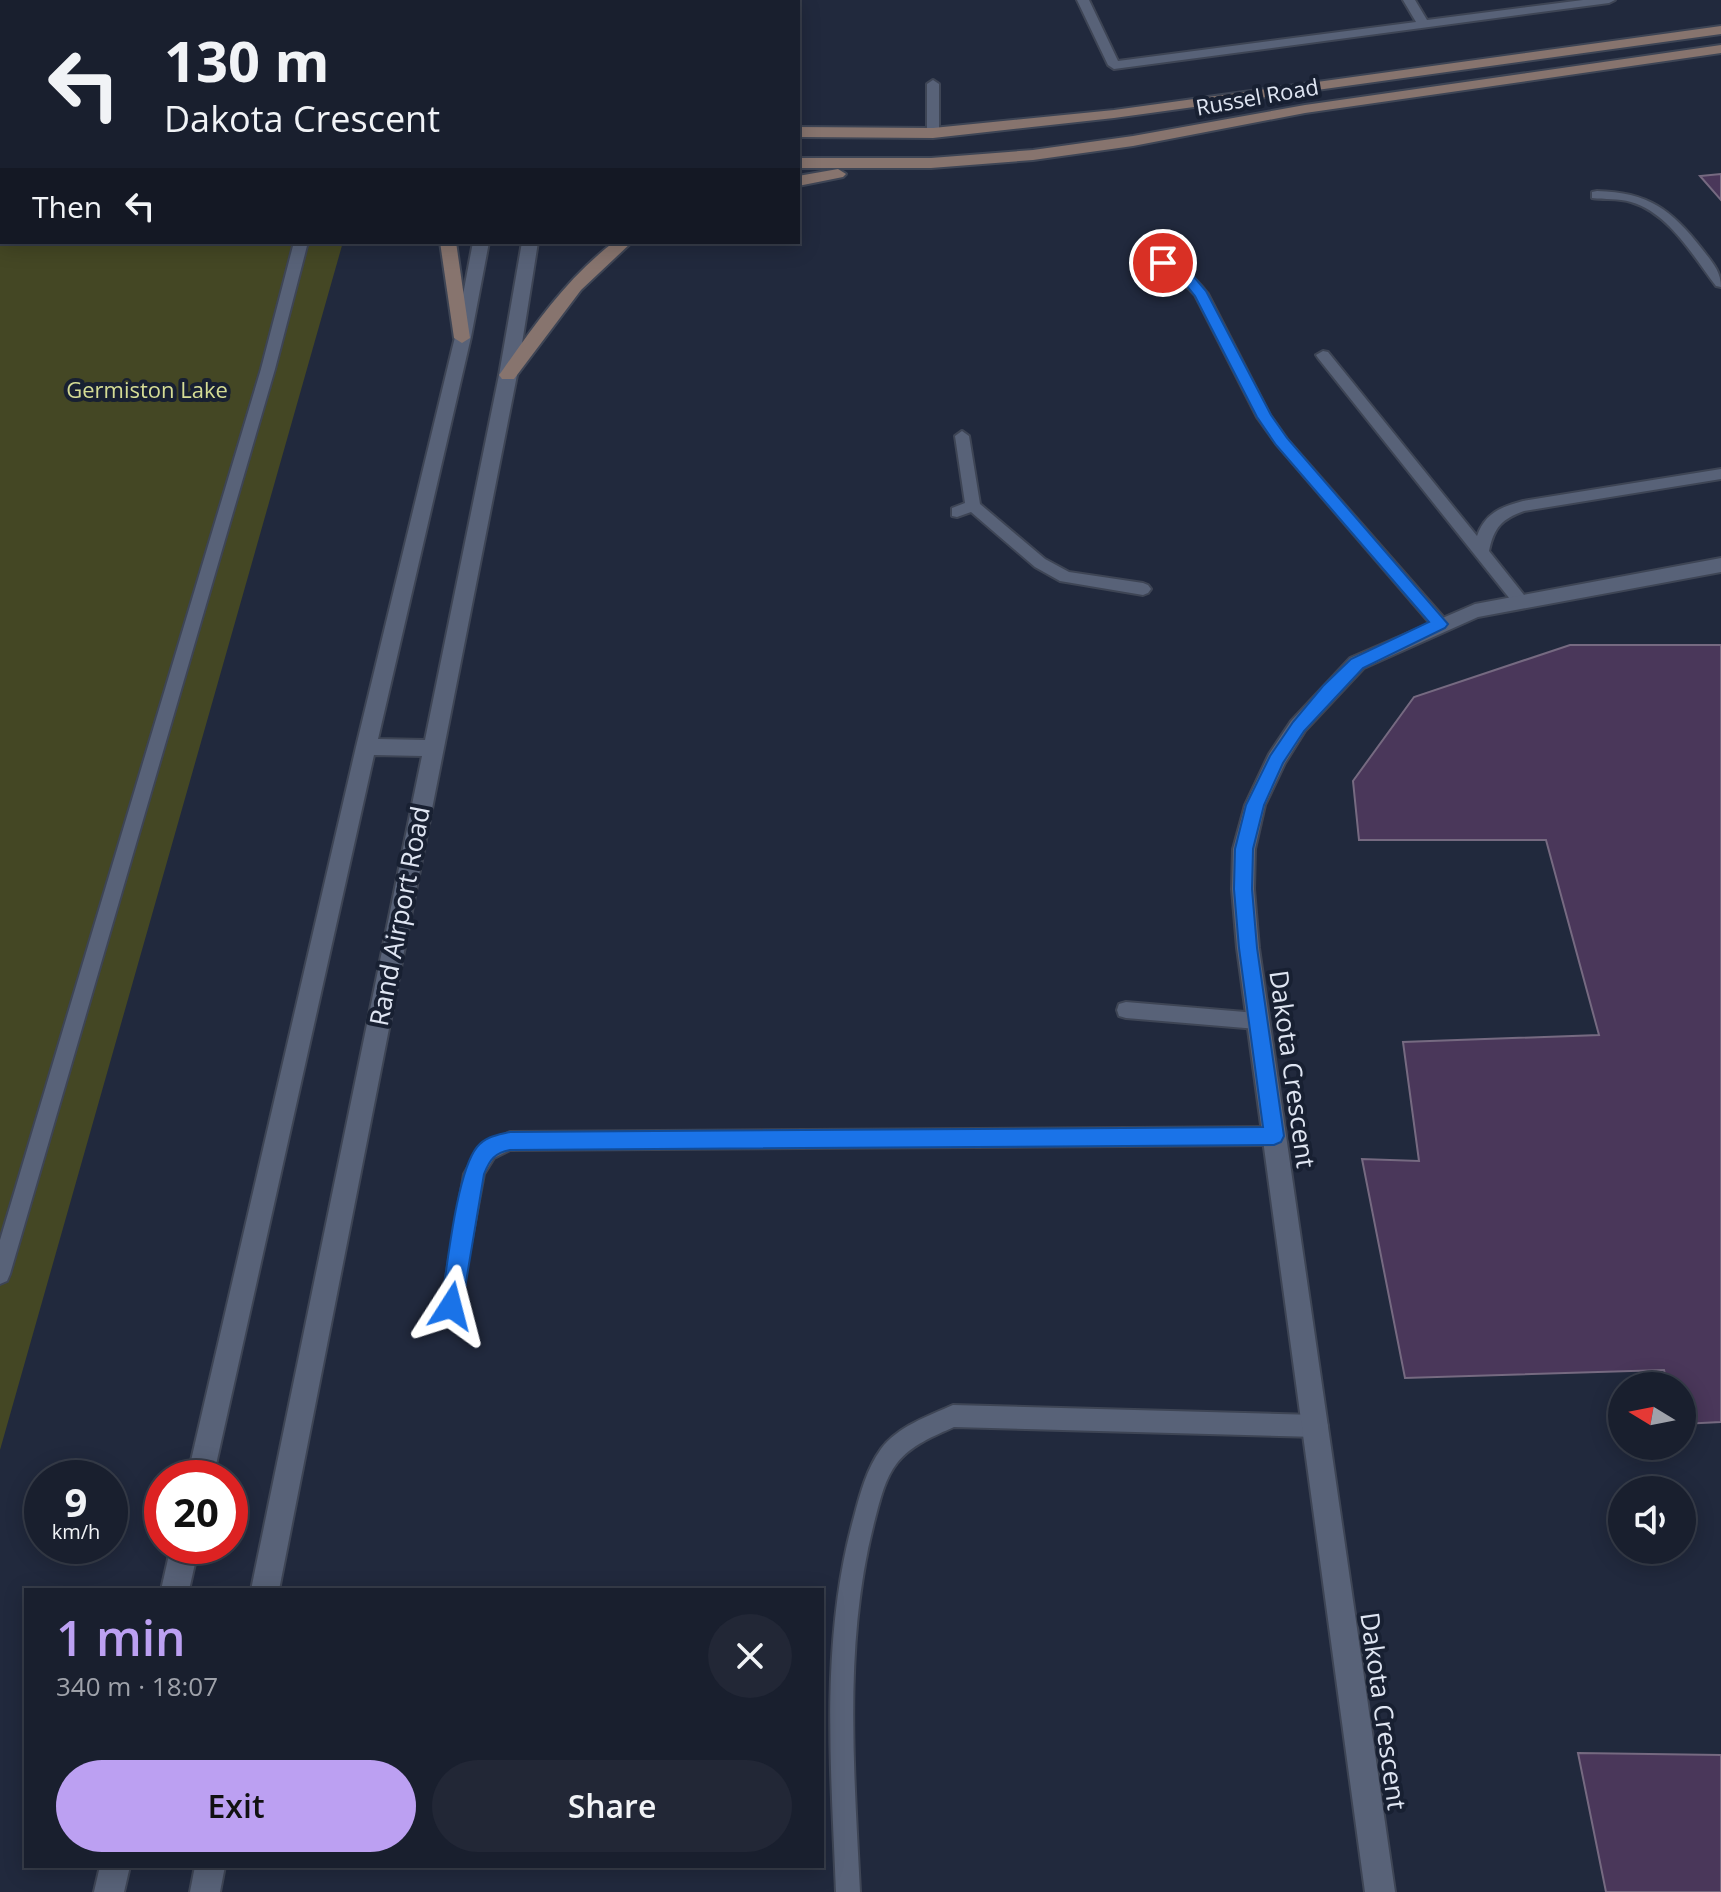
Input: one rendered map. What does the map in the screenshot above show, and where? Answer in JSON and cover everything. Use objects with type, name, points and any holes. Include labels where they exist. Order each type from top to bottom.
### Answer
[{"type":"main road","name":"Russel Road","points":[[800,132],[933,133],[1114,114],[1721,30]]},
{"type":"main road","name":"Russel Road","points":[[800,163],[902,164],[983,160],[1062,151],[1305,109],[1721,49]]},
{"type":"main road","points":[[800,181],[902,164]]},
{"type":"main road","points":[[448,244],[462,338]]},
{"type":"main road","points":[[508,375],[572,290],[622,244]]},
{"type":"street","points":[[204,1460],[462,338],[481,244]]},
{"type":"street","name":"Rand Airport Road","points":[[265,1588],[508,375],[530,244]]},
{"type":"street","name":"Dakota Crescent","points":[[1380,1892],[1317,1426],[1257,1021],[1243,889],[1244,849],[1255,805],[1276,760],[1298,726],[1347,672],[1381,650],[1475,611],[1520,600],[1721,565]]},
{"type":"street","points":[[366,747],[433,748]]},
{"type":"street","points":[[175,1588],[181,1564]]},
{"type":"street","points":[[109,1892],[115,1868]]},
{"type":"street","points":[[205,1892],[210,1868]]},
{"type":"lane","points":[[1083,0],[1114,65],[1609,0]]},
{"type":"lane","points":[[1409,0],[1423,24]]},
{"type":"lane","points":[[933,84],[933,133]]},
{"type":"lane","points":[[1597,195],[1619,193],[1652,203],[1664,213],[1721,283]]},
{"type":"lane","points":[[0,1274],[268,369],[300,244]]},
{"type":"lane","points":[[1144,263],[1163,263],[1179,268],[1189,278],[1201,294],[1264,417],[1282,442],[1440,624]]},
{"type":"lane","points":[[1323,355],[1520,600]]},
{"type":"lane","points":[[962,436],[973,506],[1040,563],[1065,577],[1143,589]]},
{"type":"lane","points":[[1481,551],[1486,525],[1499,513],[1721,474]]},
{"type":"lane","points":[[957,512],[973,506]]},
{"type":"lane","points":[[1126,1010],[1257,1021]]},
{"type":"lane","points":[[451,1306],[474,1174],[482,1155],[492,1145],[510,1141],[1274,1136]]},
{"type":"lane","points":[[848,1892],[841,1707],[849,1587],[865,1514],[877,1478],[893,1450],[920,1431],[953,1416],[1317,1426]]},
{"type":"green space","name":"Germiston Lake","points":[[0,244],[342,244],[0,1450]]},
{"type":"building","points":[[1721,174],[1721,200],[1700,176]]},
{"type":"building","points":[[1570,645],[1721,645],[1721,1422],[1696,1423],[1696,1372],[1664,1370],[1405,1378],[1362,1159],[1419,1161],[1403,1042],[1599,1035],[1546,840],[1359,840],[1353,781],[1414,697]]},
{"type":"building","points":[[1578,1753],[1721,1755],[1721,1892],[1606,1892]]},
{"type":"route","points":[[451,1306],[474,1174],[482,1155],[492,1145],[510,1141],[1274,1136],[1257,1021],[1243,889],[1244,849],[1255,805],[1276,760],[1298,726],[1357,663],[1440,624],[1282,442],[1264,417],[1201,294],[1179,268],[1163,263]]}]
